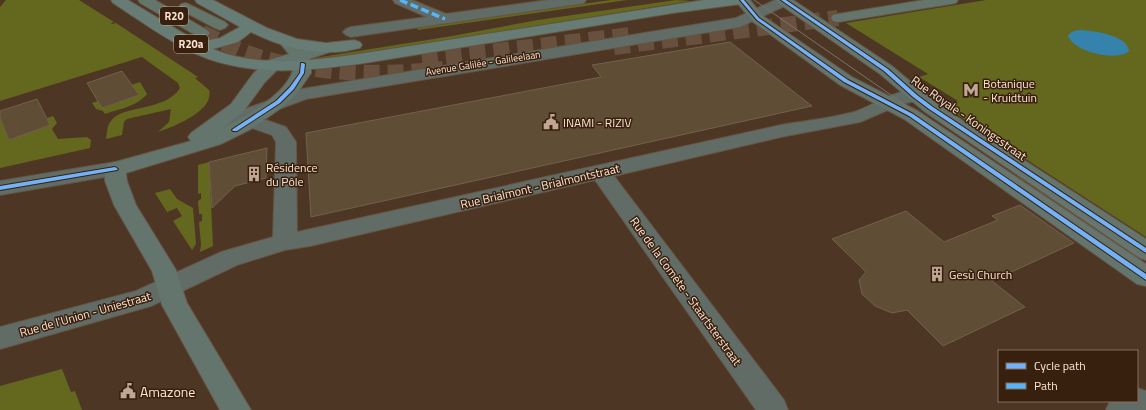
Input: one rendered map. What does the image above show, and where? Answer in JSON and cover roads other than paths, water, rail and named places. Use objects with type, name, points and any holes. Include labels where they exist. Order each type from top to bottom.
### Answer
[{"type":"highway","name":"R20","points":[[145,0],[202,33]]},
{"type":"highway","name":"R20","points":[[172,0],[220,26]]},
{"type":"highway","points":[[899,0],[833,15],[951,0]]},
{"type":"main road","name":"R20a","points":[[118,0],[196,47],[217,57],[230,61],[272,65],[301,60]]},
{"type":"main road","points":[[202,0],[270,36],[288,42],[327,48],[410,38],[654,0]]},
{"type":"main road","points":[[301,60],[340,61],[554,29],[598,20],[742,0],[758,19],[846,81],[911,115],[1146,277]]},
{"type":"main road","name":"Rue Royale - Koningsstraat","points":[[784,1],[886,70],[915,96],[1146,251]]},
{"type":"main road","points":[[196,47],[229,40],[243,32],[250,25]]},
{"type":"main road","points":[[236,410],[175,305],[164,270],[125,205],[116,182],[114,169],[214,140],[235,130],[278,102],[292,88],[302,73],[301,60],[288,42]]},
{"type":"main road","points":[[301,60],[327,48]]},
{"type":"main road","points":[[165,155],[199,137],[237,108],[259,78],[272,65]]},
{"type":"street","points":[[400,0],[445,19]]},
{"type":"street","points":[[351,32],[579,0]]},
{"type":"street","name":"Rue Royale - Koningsstraat","points":[[754,15],[784,1]]},
{"type":"street","name":"Avenue Galilée - Galileelaan","points":[[215,126],[302,94],[740,22],[754,15]]},
{"type":"street","name":"Rue Brialmont - Brialmontstraat","points":[[169,287],[230,258],[285,242],[326,235],[781,130],[860,116],[889,104],[897,99],[915,96]]},
{"type":"street","points":[[250,121],[279,131],[286,142],[285,242]]},
{"type":"street","points":[[0,188],[114,169]]},
{"type":"street","name":"Rue de la Comète - Staartsterstraat","points":[[600,172],[773,410]]},
{"type":"street","name":"Rue de l'Union - Uniestraat","points":[[0,338],[142,299],[169,287]]},
{"type":"street","points":[[1121,410],[1135,402]]},
{"type":"water","points":[[1074,31],[1094,31],[1116,38],[1127,46],[1129,51],[1115,56],[1096,54],[1087,51],[1078,47],[1068,36]]},
{"type":"tunnel","points":[[614,47],[838,18]]},
{"type":"tunnel","points":[[202,33],[247,53],[295,66],[319,70],[394,73],[443,69]]},
{"type":"tunnel","points":[[422,60],[630,35]]},
{"type":"tram line","points":[[754,0],[917,113],[1146,268]]},
{"type":"tram line","points":[[942,122],[1146,260]]},
{"type":"place","name":"Botanique - Kruidtuin","points":[[971,90]]},
{"type":"place","name":"INAMI - RIZIV","points":[[551,122]]},
{"type":"place","name":"Résidence du Pôle","points":[[254,174]]},
{"type":"place","name":"Gesù Church","points":[[937,274]]},
{"type":"place","name":"Amazone","points":[[128,391]]}]
